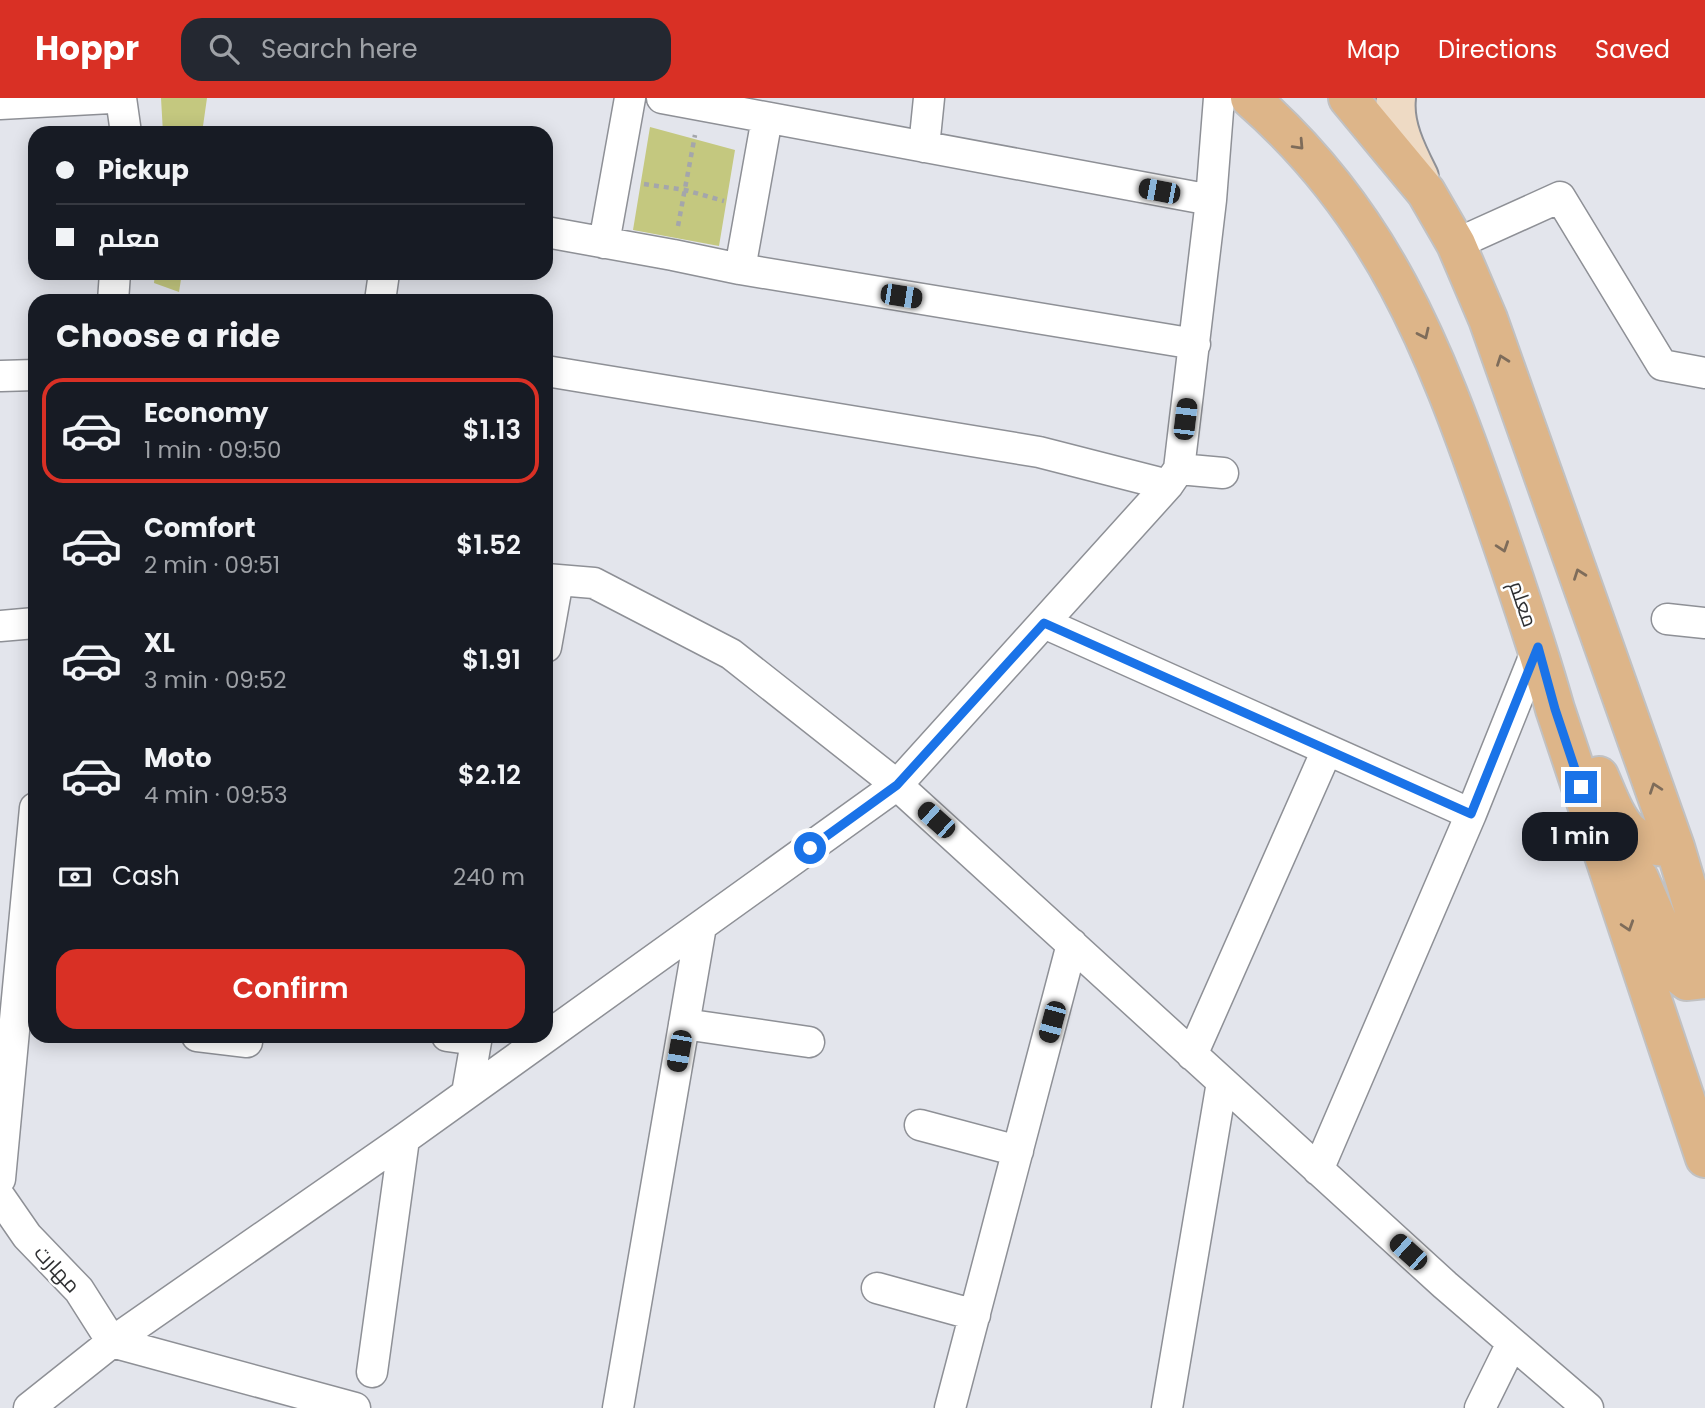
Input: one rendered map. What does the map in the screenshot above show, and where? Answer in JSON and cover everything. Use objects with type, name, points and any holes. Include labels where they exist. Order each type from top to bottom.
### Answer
[{"type":"main road","name":"معلم","points":[[1250,98],[1276,121],[1329,178],[1382,254],[1406,296],[1457,413],[1538,647],[1555,709],[1705,1158]]},
{"type":"main road","points":[[1348,98],[1426,192],[1456,244],[1488,320],[1687,859],[1705,947]]},
{"type":"main road","points":[[1555,709],[1576,727],[1589,744],[1598,775],[1618,819],[1636,839],[1687,859]]},
{"type":"main road","points":[[1607,864],[1632,872],[1639,878],[1682,977],[1687,982],[1705,979]]},
{"type":"street","points":[[0,104],[111,98]]},
{"type":"street","points":[[121,98],[125,126]]},
{"type":"street","points":[[604,243],[630,98]]},
{"type":"street","points":[[662,98],[701,102],[767,118],[1211,200]]},
{"type":"street","points":[[924,147],[929,98]]},
{"type":"street","points":[[553,1032],[897,785],[1174,477],[1195,344],[1219,98]]},
{"type":"street","points":[[1396,98],[1395,107],[1402,140],[1426,192]]},
{"type":"street","points":[[740,269],[767,118]]},
{"type":"street","points":[[1456,244],[1560,197],[1662,365],[1705,373]]},
{"type":"street","points":[[553,233],[740,269],[1195,344]]},
{"type":"street","points":[[553,371],[1174,477],[1223,473]]},
{"type":"street","points":[[1,376],[28,375]]},
{"type":"street","points":[[553,580],[594,583],[731,654],[897,785],[1318,1170],[1588,1408]]},
{"type":"street","points":[[1667,619],[1705,623]]},
{"type":"street","points":[[1044,623],[1471,814]]},
{"type":"street","points":[[0,626],[28,624]]},
{"type":"street","points":[[1318,1170],[1471,814],[1538,647]]},
{"type":"street","points":[[1192,1055],[1328,750]]},
{"type":"street","points":[[618,1408],[701,926]]},
{"type":"street","points":[[950,1408],[1072,944]]},
{"type":"street","points":[[0,1180],[25,1016],[28,954]]},
{"type":"street","points":[[684,1024],[809,1042]]},
{"type":"street","points":[[467,1094],[476,1043]]},
{"type":"street","points":[[29,1408],[112,1342],[538,1043]]},
{"type":"street","points":[[1167,1408],[1222,1082]]},
{"type":"street","points":[[920,1125],[1018,1151]]},
{"type":"street","points":[[372,1372],[404,1139]]},
{"type":"street","name":"مهارت","points":[[0,1197],[27,1237],[79,1290],[112,1342]]},
{"type":"street","points":[[877,1288],[975,1315]]},
{"type":"street","points":[[112,1342],[355,1408]]},
{"type":"street","points":[[1480,1408],[1512,1343]]},
{"type":"path","points":[[673,255],[701,102]]},
{"type":"path","points":[[615,180],[685,190],[751,209]]},
{"type":"green space","points":[[161,98],[207,98],[203,126],[163,126]]},
{"type":"green space","points":[[650,127],[735,150],[719,246],[633,230]]},
{"type":"green space","points":[[154,280],[181,280],[179,292],[154,283]]},
{"type":"route","points":[[810,848],[897,785],[1044,623],[1471,814],[1538,647],[1581,787]]}]
